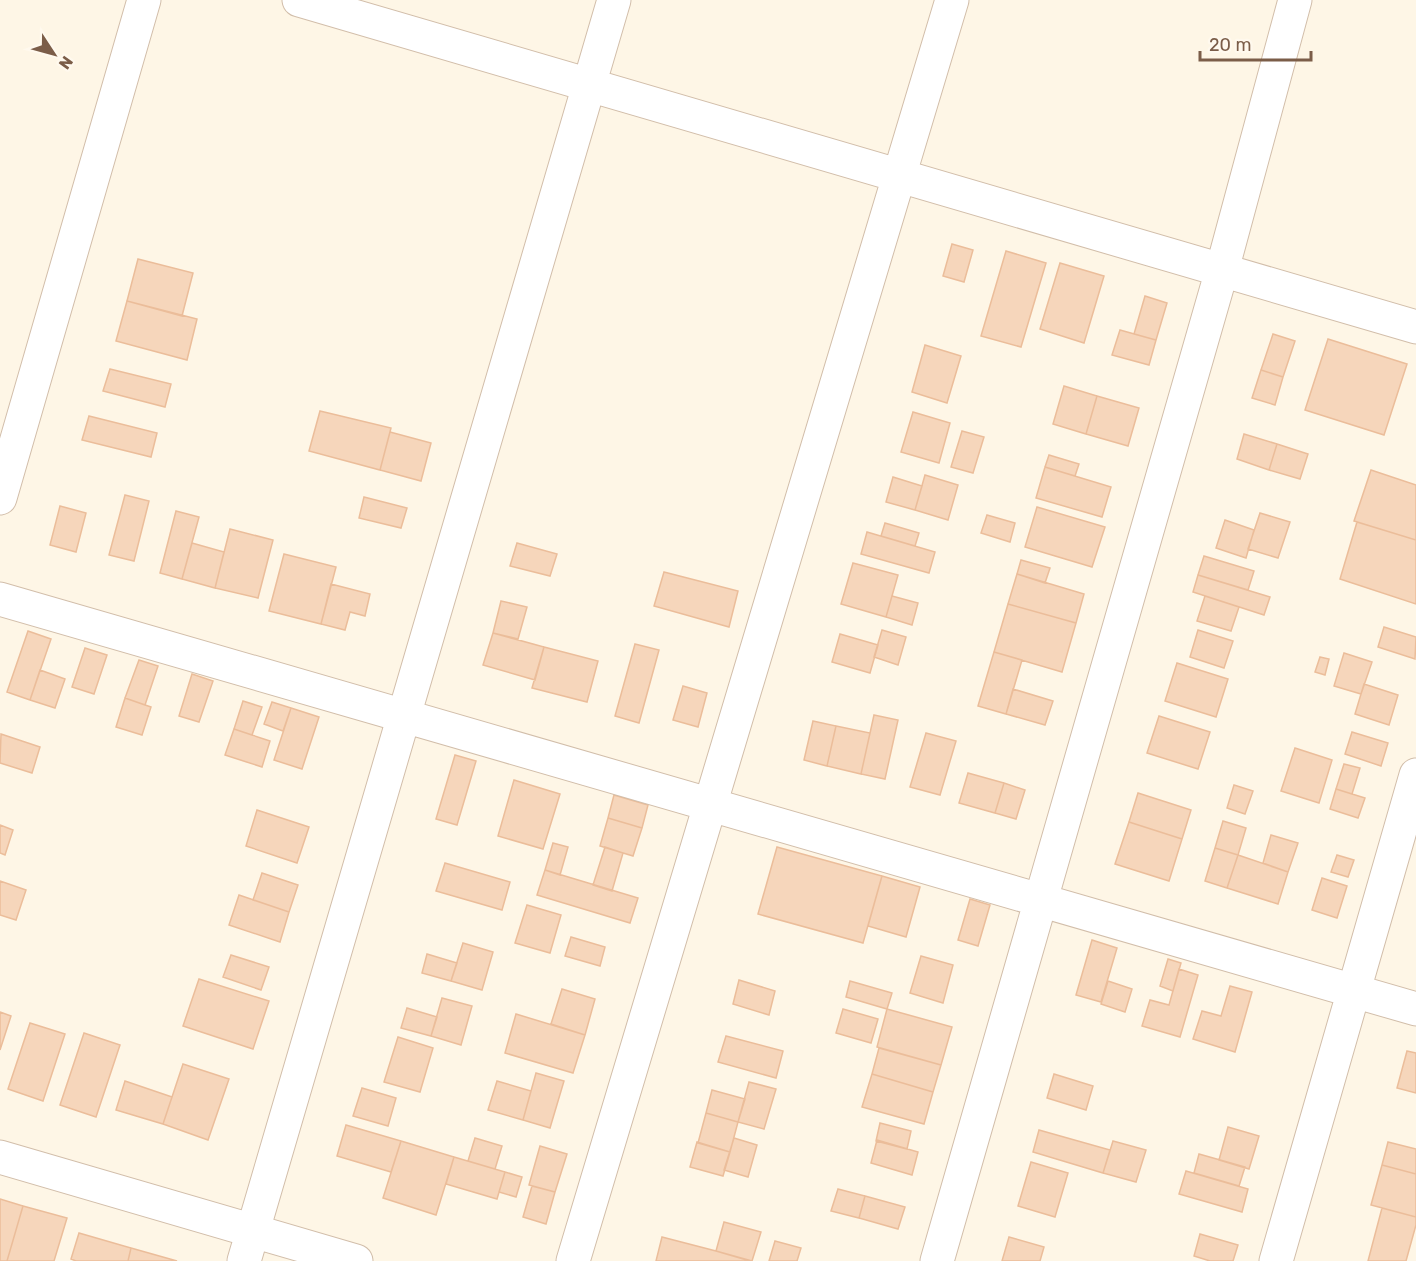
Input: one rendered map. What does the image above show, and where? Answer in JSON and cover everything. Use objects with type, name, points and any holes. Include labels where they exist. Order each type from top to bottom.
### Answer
[{"type":"street","points":[[0,498],[144,0]]},
{"type":"street","points":[[299,0],[1416,327]]},
{"type":"street","points":[[249,1246],[614,0]]},
{"type":"street","points":[[573,1261],[952,0]]},
{"type":"street","points":[[937,1261],[1222,270],[1295,0]]},
{"type":"street","points":[[0,599],[1416,1009]]},
{"type":"street","points":[[1276,1261],[1416,775]]},
{"type":"street","points":[[0,1157],[249,1246],[356,1261]]},
{"type":"building","points":[[952,244],[973,250],[964,282],[943,276]]},
{"type":"building","points":[[1006,251],[1046,263],[1021,347],[981,336]]},
{"type":"building","points":[[138,259],[193,273],[182,316],[127,301]]},
{"type":"building","points":[[1060,263],[1104,276],[1084,343],[1040,329]]},
{"type":"building","points":[[1145,296],[1167,303],[1156,340],[1134,334]]},
{"type":"building","points":[[127,301],[197,319],[187,360],[116,341]]},
{"type":"building","points":[[1120,330],[1156,340],[1149,365],[1112,355]]},
{"type":"building","points":[[1273,334],[1295,341],[1283,377],[1261,370]]},
{"type":"building","points":[[1328,339],[1407,364],[1384,435],[1305,410]]},
{"type":"building","points":[[925,345],[961,356],[947,403],[912,392]]},
{"type":"building","points":[[110,369],[171,384],[165,407],[103,391]]},
{"type":"building","points":[[1261,370],[1283,377],[1275,405],[1252,398]]},
{"type":"building","points":[[1064,386],[1097,396],[1086,434],[1053,424]]},
{"type":"building","points":[[1097,396],[1139,408],[1128,446],[1086,434]]},
{"type":"building","points":[[320,411],[391,428],[380,470],[309,451]]},
{"type":"building","points":[[913,412],[950,423],[939,463],[901,452]]},
{"type":"building","points":[[89,416],[157,433],[151,457],[82,440]]},
{"type":"building","points":[[962,431],[984,437],[973,473],[951,467]]},
{"type":"building","points":[[390,432],[431,443],[421,481],[380,470]]},
{"type":"building","points":[[1244,434],[1277,444],[1269,470],[1237,459]]},
{"type":"building","points":[[1277,444],[1308,454],[1300,479],[1269,470]]},
{"type":"building","points":[[1049,455],[1079,464],[1075,476],[1045,467]]},
{"type":"building","points":[[1045,467],[1111,487],[1102,517],[1036,498]]},
{"type":"building","points":[[1371,470],[1416,485],[1416,540],[1354,521]]},
{"type":"building","points":[[925,475],[958,485],[948,520],[915,510]]},
{"type":"building","points":[[893,477],[922,486],[915,510],[886,502]]},
{"type":"building","points":[[125,495],[149,501],[134,561],[109,555]]},
{"type":"building","points":[[364,497],[407,508],[401,528],[359,518]]},
{"type":"building","points":[[60,506],[86,513],[76,552],[50,545]]},
{"type":"building","points":[[1037,507],[1105,527],[1092,567],[1025,547]]},
{"type":"building","points":[[176,511],[199,517],[182,579],[160,573]]},
{"type":"building","points":[[1260,513],[1290,522],[1278,558],[1248,549]]},
{"type":"building","points":[[987,515],[1015,523],[1010,542],[981,533]]},
{"type":"building","points":[[1225,520],[1254,530],[1246,558],[1216,548]]},
{"type":"building","points":[[1357,522],[1416,540],[1416,604],[1340,579]]},
{"type":"building","points":[[885,523],[919,533],[915,546],[881,536]]},
{"type":"building","points":[[230,529],[273,540],[258,598],[215,588]]},
{"type":"building","points":[[867,532],[935,552],[929,573],[861,554]]},
{"type":"building","points":[[192,543],[224,552],[215,588],[182,579]]},
{"type":"building","points":[[517,543],[557,554],[550,576],[510,566]]},
{"type":"building","points":[[284,554],[336,567],[321,624],[269,611]]},
{"type":"building","points":[[1204,556],[1254,571],[1248,590],[1198,575]]},
{"type":"building","points":[[1021,560],[1050,568],[1045,583],[1017,574]]},
{"type":"building","points":[[853,563],[898,575],[886,617],[841,604]]},
{"type":"building","points":[[664,572],[738,591],[729,627],[654,606]]},
{"type":"building","points":[[1017,574],[1084,594],[1076,623],[1008,604]]},
{"type":"building","points":[[1198,575],[1270,597],[1264,615],[1193,592]]},
{"type":"building","points":[[331,584],[370,594],[365,616],[350,612],[345,630],[321,624]]},
{"type":"building","points":[[892,596],[918,603],[912,625],[886,617]]},
{"type":"building","points":[[1205,596],[1239,607],[1231,631],[1197,621]]},
{"type":"building","points":[[501,601],[527,607],[518,639],[493,633]]},
{"type":"building","points":[[1008,604],[1076,623],[1062,672],[994,652]]},
{"type":"building","points":[[1384,627],[1416,637],[1415,659],[1378,647]]},
{"type":"building","points":[[882,630],[906,637],[898,665],[874,657]]},
{"type":"building","points":[[1198,630],[1233,641],[1224,668],[1190,657]]},
{"type":"building","points":[[28,631],[51,639],[30,700],[7,692]]},
{"type":"building","points":[[493,633],[544,647],[535,680],[483,665]]},
{"type":"building","points":[[840,634],[878,645],[870,673],[832,662]]},
{"type":"building","points":[[635,644],[659,650],[639,723],[615,716]]},
{"type":"building","points":[[544,647],[598,661],[587,702],[532,688]]},
{"type":"building","points":[[85,648],[107,655],[94,694],[72,687]]},
{"type":"building","points":[[994,652],[1022,660],[1006,714],[978,706]]},
{"type":"building","points":[[1344,653],[1372,662],[1361,694],[1334,686]]},
{"type":"building","points":[[1320,657],[1329,659],[1325,675],[1315,672]]},
{"type":"building","points":[[139,660],[158,666],[145,705],[125,698]]},
{"type":"building","points":[[1177,663],[1228,679],[1216,717],[1165,701]]},
{"type":"building","points":[[40,670],[65,679],[55,708],[30,700]]},
{"type":"building","points":[[192,674],[213,681],[199,722],[179,716]]},
{"type":"building","points":[[1364,684],[1398,695],[1389,725],[1355,714]]},
{"type":"building","points":[[683,686],[707,693],[698,727],[673,720]]},
{"type":"building","points":[[1013,689],[1053,701],[1045,725],[1006,714]]},
{"type":"building","points":[[125,698],[151,707],[142,735],[116,727]]},
{"type":"building","points":[[243,701],[262,707],[252,735],[234,729]]},
{"type":"building","points":[[272,702],[291,708],[283,731],[264,724]]},
{"type":"building","points":[[291,708],[319,717],[302,769],[274,760]]},
{"type":"building","points":[[874,715],[898,720],[885,779],[861,774]]},
{"type":"building","points":[[1159,716],[1210,732],[1198,769],[1147,753]]},
{"type":"building","points":[[813,721],[836,726],[827,766],[804,760]]},
{"type":"building","points":[[836,726],[870,733],[861,774],[827,766]]},
{"type":"building","points":[[234,729],[270,741],[262,767],[225,755]]},
{"type":"building","points":[[1352,732],[1388,743],[1381,766],[1345,754]]},
{"type":"building","points":[[926,733],[956,741],[940,795],[910,787]]},
{"type":"building","points":[[1,734],[40,747],[32,773],[0,763]]},
{"type":"building","points":[[1295,748],[1332,760],[1319,803],[1281,791]]},
{"type":"building","points":[[455,755],[476,761],[457,825],[436,819]]},
{"type":"building","points":[[1344,764],[1360,768],[1352,794],[1336,789]]},
{"type":"building","points":[[968,773],[1004,783],[995,813],[959,803]]},
{"type":"building","points":[[514,780],[560,794],[543,849],[498,836]]},
{"type":"building","points":[[1004,783],[1025,790],[1016,819],[995,813]]},
{"type":"building","points":[[1234,785],[1253,791],[1245,814],[1227,808]]},
{"type":"building","points":[[1336,789],[1365,798],[1358,818],[1330,809]]},
{"type":"building","points":[[1138,793],[1191,810],[1182,839],[1129,822]]},
{"type":"building","points":[[614,795],[648,805],[642,828],[608,818]]},
{"type":"building","points":[[257,810],[309,827],[297,863],[246,846]]},
{"type":"building","points":[[608,818],[642,828],[633,856],[600,846]]},
{"type":"building","points":[[1223,821],[1246,828],[1238,855],[1215,848]]},
{"type":"building","points":[[1129,822],[1182,839],[1169,881],[1115,864]]},
{"type":"building","points":[[0,825],[13,830],[5,855],[0,853]]},
{"type":"building","points":[[1271,835],[1298,843],[1288,872],[1263,863]]},
{"type":"building","points":[[553,843],[568,847],[560,875],[545,870]]},
{"type":"building","points":[[605,847],[623,853],[612,891],[593,885]]},
{"type":"building","points":[[777,847],[882,876],[863,943],[758,914]]},
{"type":"building","points":[[1215,848],[1238,855],[1227,888],[1205,881]]},
{"type":"building","points":[[1238,855],[1288,872],[1278,904],[1227,888]]},
{"type":"building","points":[[1337,855],[1354,860],[1348,877],[1331,872]]},
{"type":"building","points":[[445,863],[510,882],[502,910],[436,891]]},
{"type":"building","points":[[545,870],[638,898],[630,923],[537,895]]},
{"type":"building","points":[[262,873],[298,885],[289,912],[253,900]]},
{"type":"building","points":[[882,876],[920,887],[906,937],[868,926]]},
{"type":"building","points":[[1322,878],[1347,886],[1337,918],[1312,910]]},
{"type":"building","points":[[0,881],[26,890],[16,920],[0,915]]},
{"type":"building","points":[[239,895],[289,912],[280,942],[229,925]]},
{"type":"building","points":[[970,899],[990,905],[978,946],[958,940]]},
{"type":"building","points":[[527,905],[561,915],[550,953],[515,943]]},
{"type":"building","points":[[571,937],[605,947],[600,966],[565,956]]},
{"type":"building","points":[[1092,940],[1117,948],[1101,1002],[1076,995]]},
{"type":"building","points":[[463,943],[493,952],[482,990],[451,981]]},
{"type":"building","points":[[427,954],[457,963],[451,981],[422,973]]},
{"type":"building","points":[[231,955],[269,967],[261,990],[223,977]]},
{"type":"building","points":[[921,956],[953,965],[943,1003],[910,993]]},
{"type":"building","points":[[1168,959],[1181,963],[1173,991],[1160,986]]},
{"type":"building","points":[[1179,969],[1198,975],[1180,1037],[1142,1026],[1150,1000],[1169,1005]]},
{"type":"building","points":[[199,979],[269,1001],[253,1049],[183,1026]]},
{"type":"building","points":[[739,980],[775,991],[769,1015],[733,1004]]},
{"type":"building","points":[[850,981],[892,993],[887,1009],[846,997]]},
{"type":"building","points":[[1108,981],[1132,989],[1125,1012],[1101,1004]]},
{"type":"building","points":[[1230,986],[1252,992],[1235,1052],[1193,1039],[1202,1011],[1221,1016]]},
{"type":"building","points":[[562,989],[595,999],[585,1035],[551,1024]]},
{"type":"building","points":[[442,998],[472,1006],[461,1045],[431,1036]]},
{"type":"building","points":[[407,1008],[437,1017],[431,1036],[401,1028]]},
{"type":"building","points":[[843,1009],[878,1019],[871,1043],[836,1033]]},
{"type":"building","points":[[887,1009],[952,1027],[941,1065],[877,1047]]},
{"type":"building","points":[[0,1012],[11,1016],[0,1050]]},
{"type":"building","points":[[516,1014],[585,1035],[573,1073],[505,1053]]},
{"type":"building","points":[[30,1023],[65,1034],[43,1101],[8,1089]]},
{"type":"building","points":[[84,1033],[120,1045],[96,1117],[60,1105]]},
{"type":"building","points":[[726,1036],[783,1051],[776,1078],[718,1062]]},
{"type":"building","points":[[398,1037],[433,1048],[420,1092],[384,1082]]},
{"type":"building","points":[[879,1048],[941,1065],[933,1092],[872,1074]]},
{"type":"building","points":[[1407,1051],[1416,1053],[1416,1093],[1397,1088]]},
{"type":"building","points":[[183,1064],[229,1079],[208,1140],[163,1124]]},
{"type":"building","points":[[536,1073],[564,1081],[550,1128],[523,1120]]},
{"type":"building","points":[[872,1074],[933,1092],[924,1124],[862,1107]]},
{"type":"building","points":[[1054,1074],[1093,1086],[1086,1110],[1047,1098]]},
{"type":"building","points":[[125,1081],[172,1097],[163,1124],[116,1110]]},
{"type":"building","points":[[497,1081],[531,1091],[523,1120],[488,1110]]},
{"type":"building","points":[[749,1082],[776,1089],[764,1129],[738,1122]]},
{"type":"building","points":[[362,1088],[396,1098],[388,1126],[353,1116]]},
{"type":"building","points":[[712,1090],[745,1099],[738,1122],[706,1113]]},
{"type":"building","points":[[706,1113],[738,1122],[730,1152],[698,1143]]},
{"type":"building","points":[[880,1123],[911,1131],[907,1149],[876,1141]]},
{"type":"building","points":[[346,1125],[401,1141],[391,1172],[337,1156]]},
{"type":"building","points":[[1228,1127],[1259,1136],[1249,1169],[1219,1160]]},
{"type":"building","points":[[1039,1130],[1110,1150],[1103,1173],[1033,1152]]},
{"type":"building","points":[[475,1138],[502,1146],[495,1169],[468,1161]]},
{"type":"building","points":[[734,1138],[757,1145],[748,1177],[724,1170]]},
{"type":"building","points":[[877,1140],[918,1152],[912,1175],[871,1163]]},
{"type":"building","points":[[401,1141],[454,1157],[436,1215],[383,1198]]},
{"type":"building","points":[[1113,1141],[1146,1150],[1136,1182],[1103,1173]]},
{"type":"building","points":[[697,1142],[730,1152],[723,1176],[690,1167]]},
{"type":"building","points":[[1388,1142],[1416,1149],[1416,1174],[1382,1165]]},
{"type":"building","points":[[540,1146],[567,1154],[555,1192],[529,1185]]},
{"type":"building","points":[[1199,1154],[1245,1167],[1239,1186],[1194,1173]]},
{"type":"building","points":[[454,1157],[505,1172],[497,1199],[446,1184]]},
{"type":"building","points":[[1031,1162],[1068,1173],[1055,1217],[1018,1206]]},
{"type":"building","points":[[1382,1165],[1416,1174],[1416,1217],[1371,1205]]},
{"type":"building","points":[[1186,1171],[1248,1189],[1242,1212],[1179,1194]]},
{"type":"building","points":[[505,1172],[522,1177],[516,1197],[499,1192]]},
{"type":"building","points":[[532,1186],[555,1192],[546,1224],[523,1217]]},
{"type":"building","points":[[838,1189],[865,1196],[859,1218],[831,1211]]},
{"type":"building","points":[[865,1196],[905,1207],[898,1229],[859,1218]]},
{"type":"building","points":[[0,1199],[23,1206],[7,1261],[0,1261]]},
{"type":"building","points":[[23,1206],[67,1218],[54,1261],[7,1261]]},
{"type":"building","points":[[1382,1208],[1416,1217],[1406,1261],[1368,1261]]},
{"type":"building","points":[[724,1222],[761,1232],[752,1261],[716,1251]]},
{"type":"building","points":[[79,1233],[131,1248],[128,1261],[76,1261],[71,1259]]},
{"type":"building","points":[[1200,1234],[1238,1245],[1233,1261],[1210,1261],[1194,1256]]},
{"type":"building","points":[[662,1237],[716,1251],[750,1261],[656,1261]]},
{"type":"building","points":[[1009,1237],[1044,1247],[1040,1261],[1002,1261]]},
{"type":"building","points":[[775,1241],[801,1248],[797,1261],[769,1261]]},
{"type":"building","points":[[131,1248],[177,1261],[128,1261]]}]
